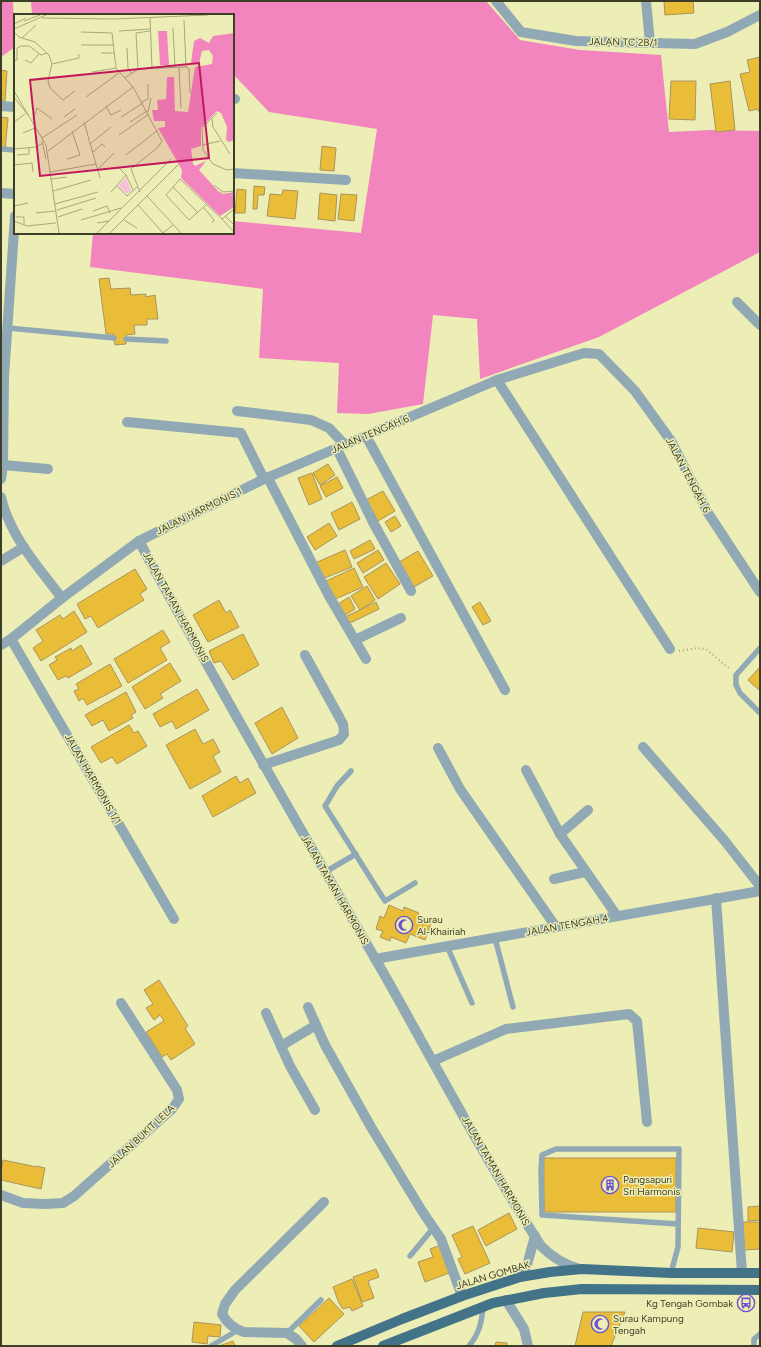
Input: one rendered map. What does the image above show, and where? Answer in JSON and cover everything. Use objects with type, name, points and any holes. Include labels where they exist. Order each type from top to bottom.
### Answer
[{"type":"main road","name":"JALAN GOMBAK","points":[[337,1346],[462,1296],[520,1277],[582,1269],[671,1273],[760,1273]]},
{"type":"main road","points":[[383,1346],[398,1344],[483,1306],[544,1293],[582,1289],[760,1290]]},
{"type":"street","name":"JALAN TC 2B/1","points":[[496,1],[521,32],[576,41],[695,44],[727,32],[760,15]]},
{"type":"street","points":[[646,1],[650,43]]},
{"type":"street","points":[[1,106],[14,107]]},
{"type":"street","points":[[234,173],[346,180]]},
{"type":"street","points":[[1,193],[14,194]]},
{"type":"street","points":[[1,479],[3,465],[3,377],[8,328],[14,232]]},
{"type":"street","points":[[737,302],[760,325]]},
{"type":"street","name":"JALAN TENGAH 6","points":[[266,479],[497,380],[584,353],[599,354],[635,391],[671,441],[708,513],[760,592]]},
{"type":"street","points":[[497,380],[670,649]]},
{"type":"street","points":[[237,411],[310,420],[329,428],[341,447],[373,522],[411,591]]},
{"type":"street","points":[[127,422],[241,433],[329,596],[366,659]]},
{"type":"street","points":[[366,436],[505,690]]},
{"type":"street","points":[[3,465],[48,469]]},
{"type":"street","name":"JALAN HARMONIS 1","points":[[1,645],[139,541],[266,479]]},
{"type":"street","points":[[1,497],[9,520],[16,534],[62,598]]},
{"type":"street","name":"JALAN TAMAN HARMONIS","points":[[139,541],[263,765],[375,959],[500,1181],[541,1246],[559,1262],[582,1269]]},
{"type":"street","points":[[1,561],[24,547]]},
{"type":"street","points":[[355,640],[401,618]]},
{"type":"street","name":"JALAN HARMONIS 1/1","points":[[11,638],[174,919]]},
{"type":"street","points":[[263,765],[339,740],[344,734],[344,724],[305,655]]},
{"type":"street","points":[[643,746],[724,840],[760,886]]},
{"type":"street","points":[[438,748],[460,789],[556,927]]},
{"type":"street","points":[[526,770],[560,834],[617,916]]},
{"type":"street","points":[[560,834],[588,810]]},
{"type":"street","points":[[554,879],[586,872]]},
{"type":"street","name":"JALAN TENGAH 4","points":[[375,959],[760,891]]},
{"type":"street","points":[[716,898],[742,1273]]},
{"type":"street","name":"JALAN BUKIT LELA","points":[[1,1194],[23,1203],[45,1204],[63,1202],[74,1196],[90,1182],[172,1109],[179,1099],[177,1090],[121,1003]]},
{"type":"street","points":[[308,1007],[325,1045],[371,1127],[422,1211],[442,1239],[462,1296]]},
{"type":"street","points":[[266,1012],[290,1066],[315,1110]]},
{"type":"street","points":[[433,1061],[506,1029],[629,1014],[637,1022],[647,1122]]},
{"type":"street","points":[[281,1046],[316,1025]]},
{"type":"street","points":[[302,1346],[296,1339],[287,1333],[244,1332],[238,1330],[226,1321],[222,1314],[225,1304],[235,1290],[324,1202]]},
{"type":"street","name":"JALAN TAMAN HARMONIS","points":[[520,1277],[527,1265],[535,1236]]},
{"type":"street","points":[[506,1300],[524,1329],[528,1346]]},
{"type":"lane","points":[[1,149],[14,150]]},
{"type":"lane","points":[[8,328],[114,338]]},
{"type":"lane","points":[[126,339],[166,341]]},
{"type":"lane","points":[[760,648],[736,675],[736,686],[740,693],[760,713]]},
{"type":"lane","points":[[351,771],[337,786],[325,806],[385,901],[415,884]]},
{"type":"lane","points":[[325,872],[356,854]]},
{"type":"lane","points":[[495,938],[514,1007]]},
{"type":"lane","points":[[447,946],[472,1003]]},
{"type":"lane","points":[[671,1273],[678,1246],[679,1149],[556,1149],[542,1155],[542,1215],[678,1224]]},
{"type":"lane","points":[[410,1256],[434,1227]]},
{"type":"lane","points":[[287,1333],[320,1300]]},
{"type":"lane","points":[[469,1346],[476,1337],[483,1318],[483,1306]]},
{"type":"lane","points":[[211,1346],[238,1330]]},
{"type":"lane","points":[[754,1346],[754,1339],[760,1334]]},
{"type":"path","points":[[670,649],[677,651],[697,648],[706,649],[736,675]]},
{"type":"shaded area","points":[[1,1],[13,1],[14,48],[1,57]]},
{"type":"shaded area","points":[[31,1],[486,1],[520,40],[580,50],[661,55],[669,132],[711,130],[760,131],[760,252],[599,337],[480,379],[477,319],[433,315],[423,404],[368,414],[337,413],[339,363],[259,358],[263,289],[90,267],[93,234],[234,234],[234,221],[361,233],[377,129],[269,112],[234,75],[234,14],[32,14]]},
{"type":"building","points":[[664,1],[693,1],[694,13],[665,15]]},
{"type":"building","points":[[760,57],[760,115],[758,109],[749,111],[740,74],[750,72],[747,60]]},
{"type":"building","points":[[1,70],[7,71],[5,101],[1,101]]},
{"type":"building","points":[[671,81],[696,81],[695,120],[669,119]]},
{"type":"building","points":[[730,81],[735,130],[716,132],[710,84]]},
{"type":"building","points":[[1,117],[8,118],[5,150],[1,150]]},
{"type":"building","points":[[322,146],[336,148],[334,171],[320,170]]},
{"type":"building","points":[[254,186],[265,187],[264,195],[258,195],[257,209],[253,209]]},
{"type":"building","points":[[237,189],[246,190],[245,213],[235,213]]},
{"type":"building","points":[[283,190],[298,191],[295,219],[267,216],[270,194],[282,195]]},
{"type":"building","points":[[320,193],[337,195],[335,221],[318,219]]},
{"type":"building","points":[[341,194],[357,195],[354,221],[338,219]]},
{"type":"building","points":[[109,278],[111,289],[130,288],[131,295],[146,294],[146,297],[155,295],[158,319],[147,319],[147,325],[134,325],[135,334],[126,335],[126,344],[115,345],[113,334],[106,334],[99,279]]},
{"type":"building","points":[[328,464],[335,475],[320,485],[313,473]]},
{"type":"building","points":[[312,473],[322,499],[309,505],[298,478]]},
{"type":"building","points":[[337,477],[343,488],[326,497],[320,486]]},
{"type":"building","points":[[383,491],[395,511],[378,521],[366,500]]},
{"type":"building","points":[[352,502],[360,519],[339,530],[331,513]]},
{"type":"building","points":[[395,516],[401,526],[391,532],[385,522]]},
{"type":"building","points":[[329,523],[337,536],[315,550],[307,537]]},
{"type":"building","points":[[370,540],[375,549],[354,559],[350,551]]},
{"type":"building","points":[[345,550],[352,567],[322,579],[315,563]]},
{"type":"building","points":[[378,550],[384,560],[363,573],[357,563]]},
{"type":"building","points":[[418,551],[433,576],[414,587],[399,562]]},
{"type":"building","points":[[386,563],[400,584],[378,599],[364,577]]},
{"type":"building","points":[[354,568],[363,587],[333,600],[324,582]]},
{"type":"building","points":[[135,569],[147,589],[140,594],[144,600],[98,628],[91,616],[85,619],[77,604]]},
{"type":"building","points":[[367,586],[375,600],[360,610],[351,596]]},
{"type":"building","points":[[349,597],[355,609],[345,615],[338,604]]},
{"type":"building","points":[[219,600],[226,613],[230,610],[239,627],[208,642],[193,615]]},
{"type":"building","points":[[376,602],[379,609],[348,624],[345,617]]},
{"type":"building","points":[[480,602],[491,621],[483,625],[472,607]]},
{"type":"building","points":[[74,611],[87,632],[41,661],[33,648],[43,641],[36,630],[60,615],[63,619]]},
{"type":"building","points":[[163,630],[170,642],[160,648],[167,660],[128,683],[114,659]]},
{"type":"building","points":[[243,634],[259,665],[233,680],[221,661],[214,663],[209,651]]},
{"type":"building","points":[[81,645],[92,664],[68,678],[66,676],[58,680],[49,665],[57,660],[55,657],[71,648],[72,651]]},
{"type":"building","points":[[170,663],[181,681],[160,694],[163,698],[145,709],[132,687]]},
{"type":"building","points":[[110,664],[122,686],[87,705],[83,698],[79,701],[74,691],[79,689],[76,684]]},
{"type":"building","points":[[760,667],[760,691],[748,680]]},
{"type":"building","points":[[197,689],[209,710],[176,729],[172,721],[160,727],[153,714]]},
{"type":"building","points":[[126,692],[136,712],[131,715],[133,718],[109,731],[103,720],[92,726],[85,715]]},
{"type":"building","points":[[282,707],[298,738],[272,754],[255,723]]},
{"type":"building","points":[[129,725],[134,733],[138,731],[147,746],[117,764],[112,757],[101,763],[91,747]]},
{"type":"building","points":[[195,729],[203,744],[213,739],[220,752],[213,756],[221,772],[190,789],[166,745]]},
{"type":"building","points":[[236,776],[240,783],[248,778],[256,793],[213,817],[202,796]]},
{"type":"building","name":"Surau Al-Khairiah","points":[[389,905],[403,911],[404,907],[419,913],[418,916],[432,921],[425,940],[410,934],[406,943],[391,937],[390,941],[380,937],[383,931],[376,929],[380,916],[384,918]]},
{"type":"building","points":[[159,980],[188,1026],[185,1028],[195,1044],[171,1060],[167,1054],[162,1057],[146,1032],[164,1021],[160,1015],[154,1020],[146,1008],[153,1004],[144,990]]},
{"type":"building","name":"Pangsapuri Sri Harmonis","points":[[544,1158],[676,1158],[676,1212],[544,1212]]},
{"type":"building","points":[[3,1160],[45,1168],[41,1189],[1,1180]]},
{"type":"building","points":[[760,1206],[760,1220],[748,1221],[748,1207]]},
{"type":"building","points":[[509,1213],[517,1229],[486,1246],[478,1230]]},
{"type":"building","points":[[743,1222],[760,1222],[760,1249],[744,1250]]},
{"type":"building","points":[[473,1226],[490,1263],[465,1274],[458,1259],[462,1257],[452,1235]]},
{"type":"building","points":[[698,1228],[734,1232],[732,1252],[696,1248]]},
{"type":"building","points":[[443,1244],[452,1272],[425,1282],[418,1262],[433,1257],[430,1249]]},
{"type":"building","points":[[376,1269],[379,1277],[368,1281],[374,1298],[362,1302],[353,1277]]},
{"type":"building","points":[[352,1279],[363,1306],[352,1311],[350,1307],[343,1309],[333,1287]]},
{"type":"building","points":[[329,1298],[344,1314],[314,1342],[299,1326]]},
{"type":"building","name":"Surau Kampung Tengah","points":[[583,1312],[625,1312],[611,1346],[575,1346]]},
{"type":"building","points":[[194,1322],[221,1325],[220,1337],[208,1336],[207,1344],[192,1342]]},
{"type":"building","points":[[233,1341],[235,1346],[219,1346]]},
{"type":"building","points":[[496,1342],[507,1343],[507,1346],[495,1346]]},
{"type":"place","name":"Surau Al-Khairiah","points":[[404,925]]},
{"type":"place","name":"Pangsapuri Sri Harmonis","points":[[610,1185]]},
{"type":"place","name":"Kg Tengah Gombak","points":[[746,1303]]},
{"type":"place","name":"Surau Kampung Tengah","points":[[600,1324]]}]
